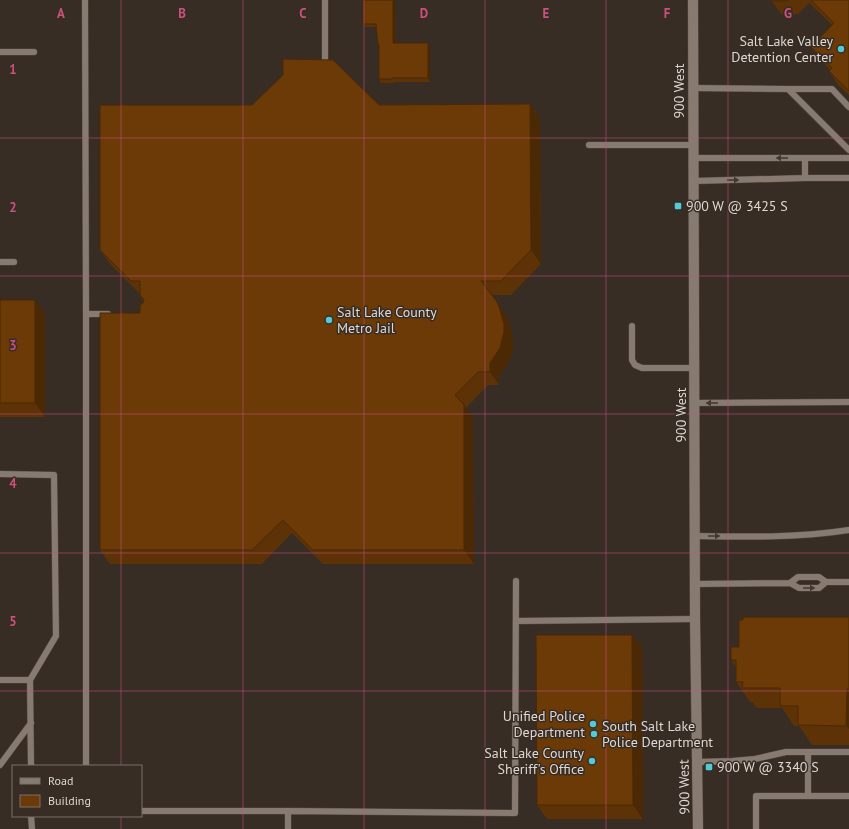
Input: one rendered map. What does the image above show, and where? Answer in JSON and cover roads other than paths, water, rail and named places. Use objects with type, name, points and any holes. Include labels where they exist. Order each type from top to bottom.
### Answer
[{"type":"street","name":"900 West","points":[[693,0],[695,619],[698,829]]},
{"type":"lane","points":[[85,0],[86,765]]},
{"type":"lane","points":[[325,0],[325,61]]},
{"type":"lane","points":[[0,52],[34,52]]},
{"type":"lane","points":[[693,88],[832,90],[849,106]]},
{"type":"lane","points":[[788,89],[849,150]]},
{"type":"lane","points":[[589,145],[694,145]]},
{"type":"lane","points":[[694,158],[849,158]]},
{"type":"lane","points":[[805,158],[805,178]]},
{"type":"lane","points":[[694,181],[849,178]]},
{"type":"lane","points":[[0,262],[14,262]]},
{"type":"lane","points":[[86,314],[117,314]]},
{"type":"lane","points":[[632,326],[632,360],[635,365],[642,368],[694,368]]},
{"type":"lane","points":[[694,403],[849,402]]},
{"type":"lane","points":[[0,474],[54,475],[56,636],[30,680],[31,765]]},
{"type":"lane","points":[[695,536],[783,536],[831,533],[849,530]]},
{"type":"lane","points":[[695,584],[790,582],[798,577],[819,577],[826,582],[849,582]]},
{"type":"lane","points":[[142,812],[288,811],[515,813],[516,581]]},
{"type":"lane","points":[[790,582],[799,588],[819,588],[826,582]]},
{"type":"lane","points":[[516,621],[695,619]]},
{"type":"lane","points":[[0,680],[30,680]]},
{"type":"lane","points":[[0,765],[30,723]]},
{"type":"lane","points":[[698,762],[755,759],[786,752],[849,752]]},
{"type":"lane","points":[[808,752],[808,796]]},
{"type":"lane","points":[[756,829],[756,796],[849,796]]},
{"type":"lane","points":[[288,811],[288,829]]},
{"type":"lane","points":[[32,817],[32,829]]},
{"type":"place","name":"Salt Lake Valley Detention Center","points":[[841,49]]},
{"type":"place","name":"900 W @ 3425 S","points":[[678,206]]},
{"type":"place","name":"Salt Lake County Metro Jail","points":[[329,320]]},
{"type":"place","name":"Unified Police Department","points":[[593,724]]},
{"type":"place","name":"South Salt Lake Police Department","points":[[594,734]]},
{"type":"place","name":"Salt Lake County Sheriff's Office","points":[[592,761]]},
{"type":"place","name":"900 W @ 3340 S","points":[[709,767]]}]
